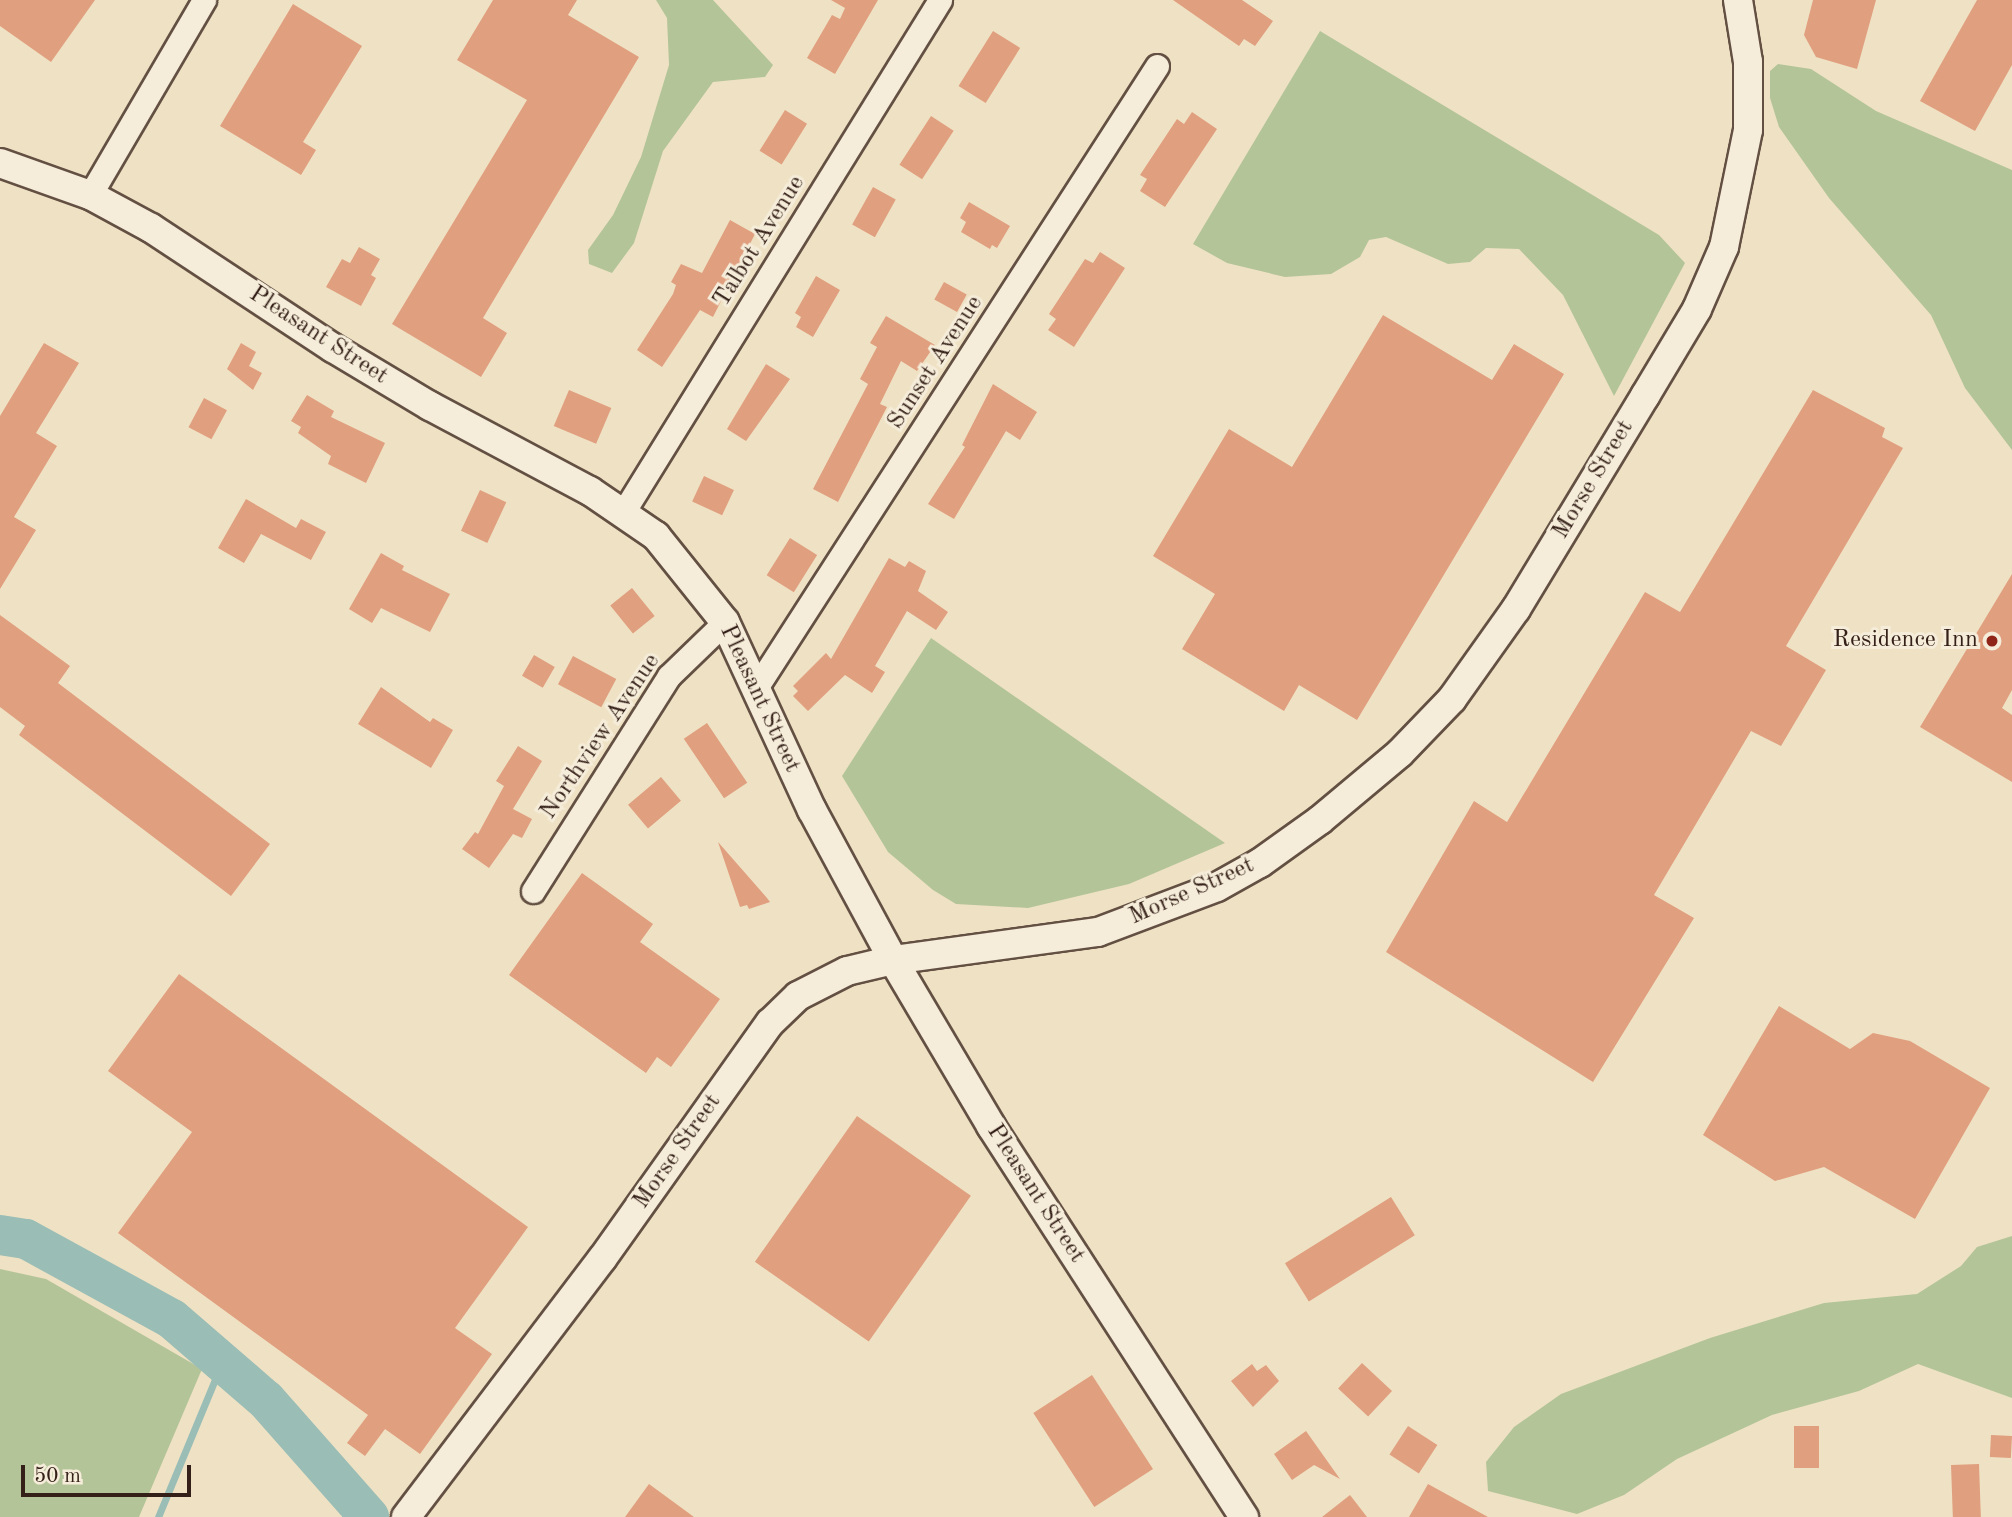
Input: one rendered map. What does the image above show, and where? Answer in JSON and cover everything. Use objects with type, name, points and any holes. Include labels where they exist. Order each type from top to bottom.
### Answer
[{"type":"street","points":[[90,194],[204,0]]},
{"type":"street","name":"Talbot Avenue","points":[[624,511],[940,0]]},
{"type":"street","name":"Morse Street","points":[[407,1516],[602,1259],[770,1023],[819,983],[893,960],[1061,940],[1133,920],[1217,887],[1261,863],[1320,820],[1400,753],[1452,699],[1516,609],[1645,396],[1697,309],[1724,247],[1748,130],[1748,62],[1738,0]]},
{"type":"street","name":"Sunset Avenue","points":[[756,688],[1157,66]]},
{"type":"street","name":"Pleasant Street","points":[[0,163],[90,194],[172,241],[430,406],[624,511],[656,536],[690,572],[725,622],[803,792],[893,960],[990,1126],[1244,1517]]},
{"type":"street","name":"Northview Avenue","points":[[533,891],[669,676],[725,622]]},
{"type":"green space","points":[[656,0],[713,0],[773,65],[765,77],[713,82],[663,151],[634,243],[612,273],[589,264],[588,250],[613,215],[641,157],[669,65],[667,18]]},
{"type":"green space","points":[[1320,31],[1659,235],[1685,263],[1614,396],[1563,295],[1519,249],[1486,248],[1470,262],[1448,264],[1386,237],[1369,240],[1360,257],[1331,274],[1285,277],[1227,263],[1193,244]]},
{"type":"green space","points":[[1778,64],[1811,69],[1876,111],[2012,170],[2012,450],[1965,388],[1931,315],[1829,198],[1779,127],[1770,98],[1770,71]]},
{"type":"green space","points":[[931,638],[1225,843],[1129,884],[1028,908],[956,904],[933,890],[888,852],[842,776]]},
{"type":"green space","points":[[2012,1236],[2012,1398],[1918,1364],[1859,1391],[1772,1415],[1677,1459],[1624,1495],[1577,1514],[1488,1491],[1486,1462],[1514,1427],[1561,1394],[1710,1338],[1824,1303],[1917,1294],[1961,1266],[1977,1247]]},
{"type":"green space","points":[[0,1269],[46,1279],[202,1369],[139,1517],[0,1517]]},
{"type":"building","points":[[0,0],[95,0],[51,62],[0,26]]},
{"type":"building","points":[[493,0],[577,0],[568,15],[639,57],[483,318],[507,333],[481,377],[392,324],[527,100],[457,60]]},
{"type":"building","points":[[831,0],[878,0],[835,74],[807,58],[832,15],[840,19],[845,8]]},
{"type":"building","points":[[1173,0],[1242,0],[1273,21],[1255,46],[1244,39],[1239,46]]},
{"type":"building","points":[[1813,0],[1876,0],[1857,69],[1816,57],[1804,35]]},
{"type":"building","points":[[1977,0],[2012,0],[2012,65],[1975,131],[1920,101]]},
{"type":"building","points":[[293,4],[362,46],[303,142],[316,150],[301,175],[220,126]]},
{"type":"building","points":[[993,31],[1020,48],[986,103],[959,86]]},
{"type":"building","points":[[785,110],[807,124],[782,164],[760,151]]},
{"type":"building","points":[[1192,112],[1217,129],[1165,207],[1140,191],[1147,179],[1140,175],[1177,119],[1184,124]]},
{"type":"building","points":[[931,116],[954,131],[922,179],[899,165]]},
{"type":"building","points":[[873,187],[896,200],[875,237],[852,225]]},
{"type":"building","points":[[969,202],[1010,226],[997,248],[992,245],[990,249],[961,232],[966,222],[960,218]]},
{"type":"building","points":[[730,220],[755,234],[713,317],[700,310],[662,367],[637,350],[673,294],[676,285],[671,282],[681,264],[702,273]]},
{"type":"building","points":[[359,247],[380,259],[371,275],[376,278],[361,306],[326,287],[342,259],[350,263]]},
{"type":"building","points":[[1100,252],[1125,268],[1074,347],[1048,330],[1056,319],[1049,314],[1085,259],[1093,263]]},
{"type":"building","points":[[816,276],[840,290],[813,337],[796,327],[801,317],[795,313]]},
{"type":"building","points":[[944,282],[967,295],[957,312],[934,299]]},
{"type":"building","points":[[1383,315],[1492,380],[1514,344],[1564,374],[1357,720],[1299,685],[1284,711],[1182,649],[1215,594],[1153,556],[1229,429],[1292,467]]},
{"type":"building","points":[[886,316],[935,345],[917,371],[901,361],[880,404],[887,407],[838,502],[813,489],[868,384],[860,379],[877,347],[870,343]]},
{"type":"building","points":[[44,343],[79,363],[36,433],[57,446],[14,517],[36,530],[0,589],[0,416]]},
{"type":"building","points":[[241,343],[256,352],[249,366],[262,373],[253,390],[227,369]]},
{"type":"building","points":[[766,364],[790,379],[746,441],[727,429]]},
{"type":"building","points":[[993,384],[1037,412],[1020,440],[1006,431],[954,519],[928,504],[965,447],[962,445]]},
{"type":"building","points":[[569,390],[611,408],[596,444],[554,426]]},
{"type":"building","points":[[1813,390],[1885,428],[1882,437],[1903,448],[1786,646],[1826,670],[1781,746],[1751,731],[1654,895],[1694,918],[1593,1082],[1386,952],[1474,801],[1507,822],[1645,592],[1680,612]]},
{"type":"building","points":[[307,395],[334,411],[331,417],[385,443],[366,483],[328,464],[331,456],[298,433],[301,427],[291,421]]},
{"type":"building","points":[[204,398],[227,410],[211,439],[189,427]]},
{"type":"building","points":[[704,476],[734,490],[722,515],[692,501]]},
{"type":"building","points":[[480,490],[506,502],[487,543],[461,531]]},
{"type":"building","points":[[246,499],[296,528],[301,519],[326,532],[311,560],[261,534],[244,563],[218,548]]},
{"type":"building","points":[[790,538],[817,555],[794,592],[767,575]]},
{"type":"building","points":[[381,553],[404,566],[402,570],[450,594],[430,632],[381,608],[372,623],[349,609]]},
{"type":"building","points":[[889,558],[905,567],[909,561],[926,571],[918,591],[948,612],[936,630],[907,611],[875,666],[885,672],[872,693],[845,675],[808,711],[793,696],[798,691],[793,686],[826,653],[831,659]]},
{"type":"building","name":"Residence Inn","points":[[2012,574],[2012,690],[2002,708],[2012,715],[2012,782],[1920,727]]},
{"type":"building","points":[[632,588],[655,616],[633,634],[610,606]]},
{"type":"building","points":[[0,615],[70,666],[58,683],[270,844],[231,896],[19,735],[25,726],[0,707]]},
{"type":"building","points":[[534,655],[555,667],[543,688],[522,676]]},
{"type":"building","points":[[573,656],[616,679],[601,707],[558,684]]},
{"type":"building","points":[[381,687],[430,722],[433,718],[453,730],[431,768],[358,724]]},
{"type":"building","points":[[707,723],[747,783],[724,798],[684,739]]},
{"type":"building","points":[[518,746],[542,761],[513,809],[532,819],[522,838],[513,834],[489,868],[462,849],[475,832],[478,834],[504,786],[496,781]]},
{"type":"building","points":[[661,777],[681,801],[648,828],[628,805]]},
{"type":"building","points":[[718,842],[770,902],[749,909],[747,905],[740,907]]},
{"type":"building","points":[[582,873],[653,924],[640,942],[720,999],[671,1067],[657,1057],[646,1073],[509,975]]},
{"type":"building","points":[[179,974],[528,1227],[455,1328],[492,1354],[420,1454],[385,1429],[365,1456],[347,1443],[368,1415],[118,1233],[192,1132],[108,1071]]},
{"type":"building","points":[[1779,1006],[1850,1049],[1873,1033],[1910,1041],[1990,1088],[1915,1219],[1824,1167],[1775,1181],[1703,1135]]},
{"type":"building","points":[[857,1116],[971,1196],[869,1342],[755,1262]]},
{"type":"building","points":[[1391,1197],[1415,1235],[1309,1301],[1285,1263]]},
{"type":"building","points":[[1362,1363],[1392,1391],[1368,1417],[1338,1389]]},
{"type":"building","points":[[1252,1364],[1257,1371],[1266,1365],[1279,1381],[1253,1407],[1231,1381]]},
{"type":"building","points":[[1092,1375],[1153,1469],[1094,1507],[1033,1413]]},
{"type":"building","points":[[1408,1426],[1437,1445],[1419,1474],[1389,1455]]},
{"type":"building","points":[[1794,1426],[1819,1426],[1819,1468],[1794,1468]]},
{"type":"building","points":[[1306,1431],[1340,1479],[1314,1465],[1292,1480],[1274,1454]]},
{"type":"building","points":[[1991,1435],[2012,1436],[2011,1458],[1990,1457]]},
{"type":"building","points":[[1979,1464],[1981,1517],[1953,1517],[1951,1465]]},
{"type":"building","points":[[649,1484],[694,1517],[625,1517]]},
{"type":"building","points":[[1428,1484],[1488,1517],[1409,1517]]},
{"type":"building","points":[[1350,1495],[1367,1517],[1322,1517]]},
{"type":"waterway","points":[[0,1235],[26,1239],[172,1319],[266,1400],[369,1517]]},
{"type":"waterway","points":[[158,1517],[223,1360]]},
{"type":"place","name":"Residence Inn","points":[[1992,641]]}]
